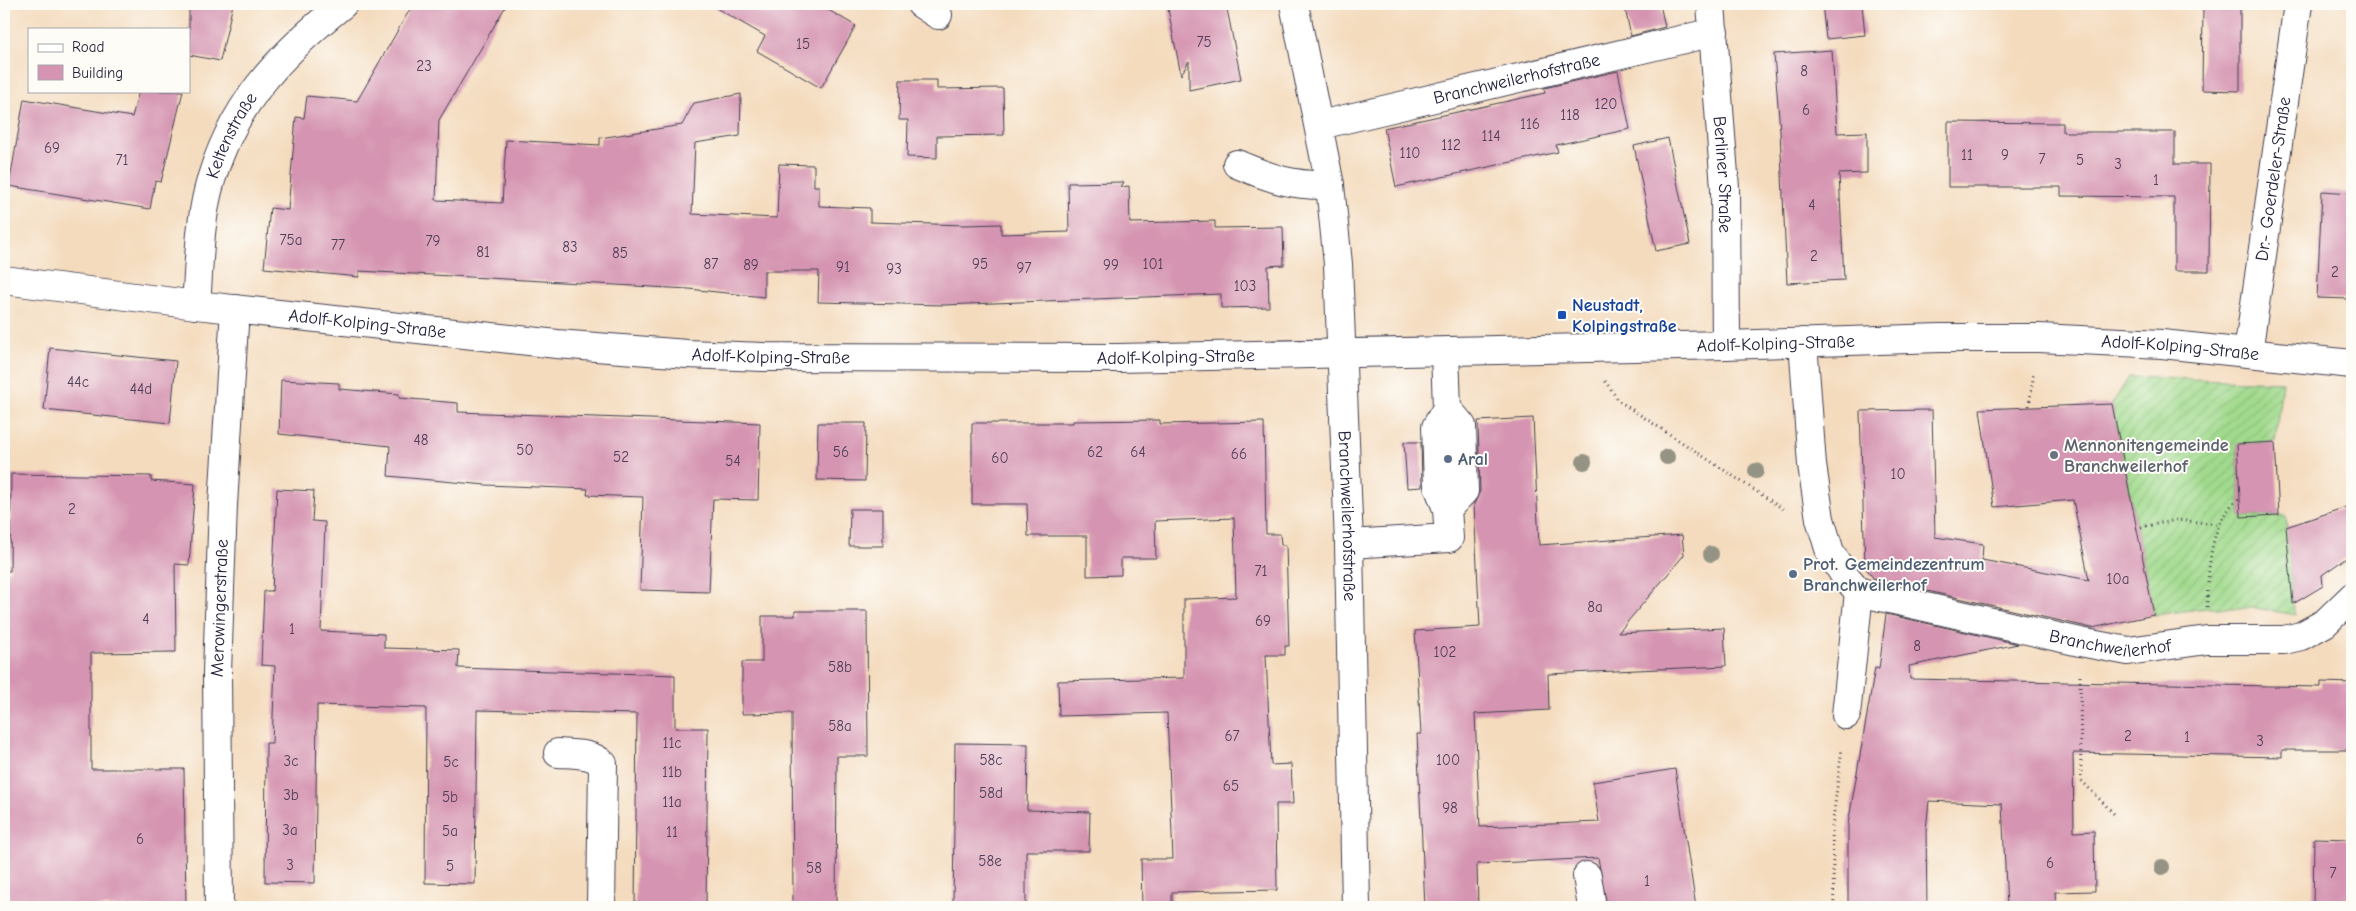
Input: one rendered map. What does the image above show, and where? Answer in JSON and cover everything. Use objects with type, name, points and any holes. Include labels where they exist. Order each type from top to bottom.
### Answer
[{"type":"street","name":"Keltenstraße","points":[[196,305],[207,193],[221,147],[246,102],[281,59],[343,4]]},
{"type":"street","name":"Branchweilerhofstraße","points":[[1294,4],[1320,125],[1330,185],[1338,264],[1349,544],[1356,907]]},
{"type":"street","name":"Berliner Straße","points":[[1711,4],[1725,188],[1726,345]]},
{"type":"street","name":"Dr.- Goerdeler-Straße","points":[[2248,353],[2298,4]]},
{"type":"street","name":"Branchweilerhofstraße","points":[[1320,125],[1714,32]]},
{"type":"street","points":[[1237,164],[1276,180],[1307,185],[1330,185]]},
{"type":"street","name":"Adolf-Kolping-Straße","points":[[4,280],[196,305],[566,344],[687,354],[754,357],[1109,358],[2040,338],[2162,344],[2352,364]]},
{"type":"street","name":"Merowingerstraße","points":[[219,907],[217,672],[223,505],[234,309]]},
{"type":"street","points":[[1803,342],[1812,465],[1820,519],[1830,552],[1845,576],[1859,592],[1846,715]]},
{"type":"street","points":[[1349,544],[1449,538],[1447,509],[1438,486],[1436,427],[1447,408],[1445,352]]},
{"type":"street","name":"Branchweilerhof","points":[[1859,592],[2128,651],[2207,640],[2284,640],[2301,636],[2325,622],[2352,597]]},
{"type":"street","points":[[558,754],[598,758],[603,764],[600,907]]},
{"type":"street","points":[[1587,876],[1592,907]]},
{"type":"path","points":[[1581,348],[1619,401],[1786,511],[1820,519]]},
{"type":"path","points":[[2207,640],[2208,577],[2218,524],[2232,503],[2240,498]]},
{"type":"path","points":[[2136,528],[2176,520],[2218,524]]},
{"type":"path","points":[[2080,642],[2081,780],[2114,814]]},
{"type":"path","points":[[1834,907],[1832,828],[1846,715]]},
{"type":"green space","points":[[2129,377],[2282,382],[2275,442],[2237,444],[2241,517],[2286,516],[2293,604],[2296,615],[2255,608],[2207,608],[2154,615],[2112,404]]},
{"type":"building","points":[[189,4],[233,4],[220,61],[190,55]]},
{"type":"building","points":[[413,4],[507,4],[439,120],[436,200],[502,203],[506,140],[600,145],[600,138],[682,125],[694,103],[741,94],[740,136],[695,143],[692,214],[777,218],[779,164],[814,165],[814,186],[819,186],[819,206],[870,208],[870,222],[965,225],[1001,224],[1001,234],[1069,232],[1068,183],[1124,182],[1121,187],[1129,186],[1130,223],[1215,221],[1215,228],[1283,227],[1284,265],[1268,266],[1269,307],[1221,308],[1221,294],[944,305],[818,302],[819,271],[764,271],[764,297],[689,289],[359,271],[359,277],[264,268],[270,208],[288,210],[296,117],[304,118],[307,96],[357,101]]},
{"type":"building","points":[[709,4],[818,4],[856,26],[821,88],[757,51],[765,36]]},
{"type":"building","points":[[1167,4],[1226,4],[1241,79],[1189,90],[1189,61],[1181,75]]},
{"type":"building","points":[[1624,4],[1660,4],[1665,27],[1631,36]]},
{"type":"building","points":[[1822,4],[1862,4],[1865,35],[1826,39]]},
{"type":"building","points":[[2203,5],[2240,6],[2240,91],[2202,90]]},
{"type":"building","points":[[1832,50],[1837,133],[1867,132],[1867,173],[1839,174],[1844,280],[1787,283],[1780,131],[1774,54]]},
{"type":"building","points":[[1618,71],[1630,129],[1556,145],[1558,152],[1396,187],[1384,128],[1545,93],[1544,88]]},
{"type":"building","points":[[900,80],[937,80],[937,89],[1003,88],[1004,135],[937,136],[937,158],[907,157],[908,120],[899,120]]},
{"type":"building","points":[[139,92],[183,92],[161,182],[155,181],[150,209],[9,186],[24,99],[132,117]]},
{"type":"building","points":[[1948,122],[2063,123],[2063,132],[2175,132],[2175,164],[2210,164],[2209,271],[2174,271],[2174,197],[2061,196],[2061,187],[1948,187]]},
{"type":"building","points":[[1668,138],[1690,244],[1656,251],[1634,146]]},
{"type":"building","points":[[2322,191],[2352,193],[2352,299],[2317,298]]},
{"type":"building","points":[[50,348],[176,361],[170,423],[44,410]]},
{"type":"building","points":[[281,380],[339,383],[339,389],[399,394],[399,398],[458,403],[458,412],[760,423],[758,500],[713,499],[709,592],[640,590],[643,497],[587,495],[588,489],[486,485],[388,476],[390,446],[279,434]]},
{"type":"building","points":[[2112,404],[2154,615],[2092,628],[1874,579],[1865,567],[1860,411],[1932,410],[1935,537],[1983,544],[1982,560],[2089,580],[2073,500],[1994,507],[1980,409]]},
{"type":"building","points":[[1533,418],[1539,545],[1682,535],[1684,555],[1618,633],[1724,628],[1726,666],[1548,674],[1549,710],[1475,714],[1480,827],[1599,822],[1593,782],[1675,769],[1696,907],[1607,907],[1598,858],[1477,864],[1478,907],[1425,907],[1417,734],[1421,734],[1415,631],[1480,627],[1474,504],[1480,491],[1478,421]]},
{"type":"building","points":[[1160,420],[1160,424],[1264,422],[1266,534],[1280,534],[1281,545],[1286,545],[1289,646],[1285,646],[1285,655],[1266,655],[1271,765],[1291,764],[1293,804],[1276,804],[1277,890],[1172,892],[1172,907],[1142,907],[1141,859],[1173,859],[1167,713],[1059,716],[1058,681],[1184,678],[1184,599],[1236,597],[1234,518],[1155,521],[1156,558],[1121,558],[1121,575],[1087,576],[1087,536],[1028,536],[1027,504],[972,504],[972,423],[1073,423],[1073,421]]},
{"type":"building","points":[[818,423],[866,423],[865,481],[817,480]]},
{"type":"building","points":[[1404,442],[1421,442],[1422,487],[1407,488]]},
{"type":"building","points":[[2275,442],[2279,515],[2241,517],[2237,444]]},
{"type":"building","points":[[11,474],[151,476],[151,481],[195,484],[189,565],[175,564],[176,652],[91,653],[91,769],[184,769],[186,907],[4,907],[4,571],[10,571]]},
{"type":"building","points":[[277,489],[314,491],[312,521],[325,522],[321,631],[384,634],[384,648],[459,650],[458,668],[675,675],[675,728],[708,728],[706,907],[635,907],[637,714],[477,710],[475,884],[425,883],[426,708],[317,705],[315,883],[265,882],[266,743],[272,743],[275,666],[261,665],[264,591],[272,591]]},
{"type":"building","points":[[2352,505],[2352,554],[2322,575],[2323,586],[2293,604],[2286,527]]},
{"type":"building","points":[[850,509],[883,509],[883,546],[849,546]]},
{"type":"building","points":[[795,611],[867,611],[868,756],[837,756],[836,907],[793,907],[792,713],[742,714],[742,662],[762,662],[762,616],[795,616]]},
{"type":"building","points":[[1886,614],[2018,644],[1909,666],[1910,679],[2321,687],[2321,682],[2352,683],[2352,750],[2282,750],[2282,757],[2073,753],[2074,832],[2094,831],[2095,891],[2055,892],[2056,907],[2007,907],[2002,804],[1929,801],[1926,830],[1927,907],[1848,907],[1848,825],[1875,668],[1879,669]]},
{"type":"building","points":[[955,743],[1028,744],[1027,810],[1090,812],[1089,851],[1026,851],[1026,907],[953,907]]},
{"type":"building","points":[[2314,838],[2352,839],[2352,907],[2313,907]]},
{"type":"place","name":"Neustadt, Kolpingstraße","points":[[1562,315]]},
{"type":"place","name":"Mennonitengemeinde Branchweilerhof","points":[[2054,455]]},
{"type":"place","name":"Aral","points":[[1448,459]]},
{"type":"place","name":"Prot. Gemeindezentrum Branchweilerhof","points":[[1793,574]]}]
